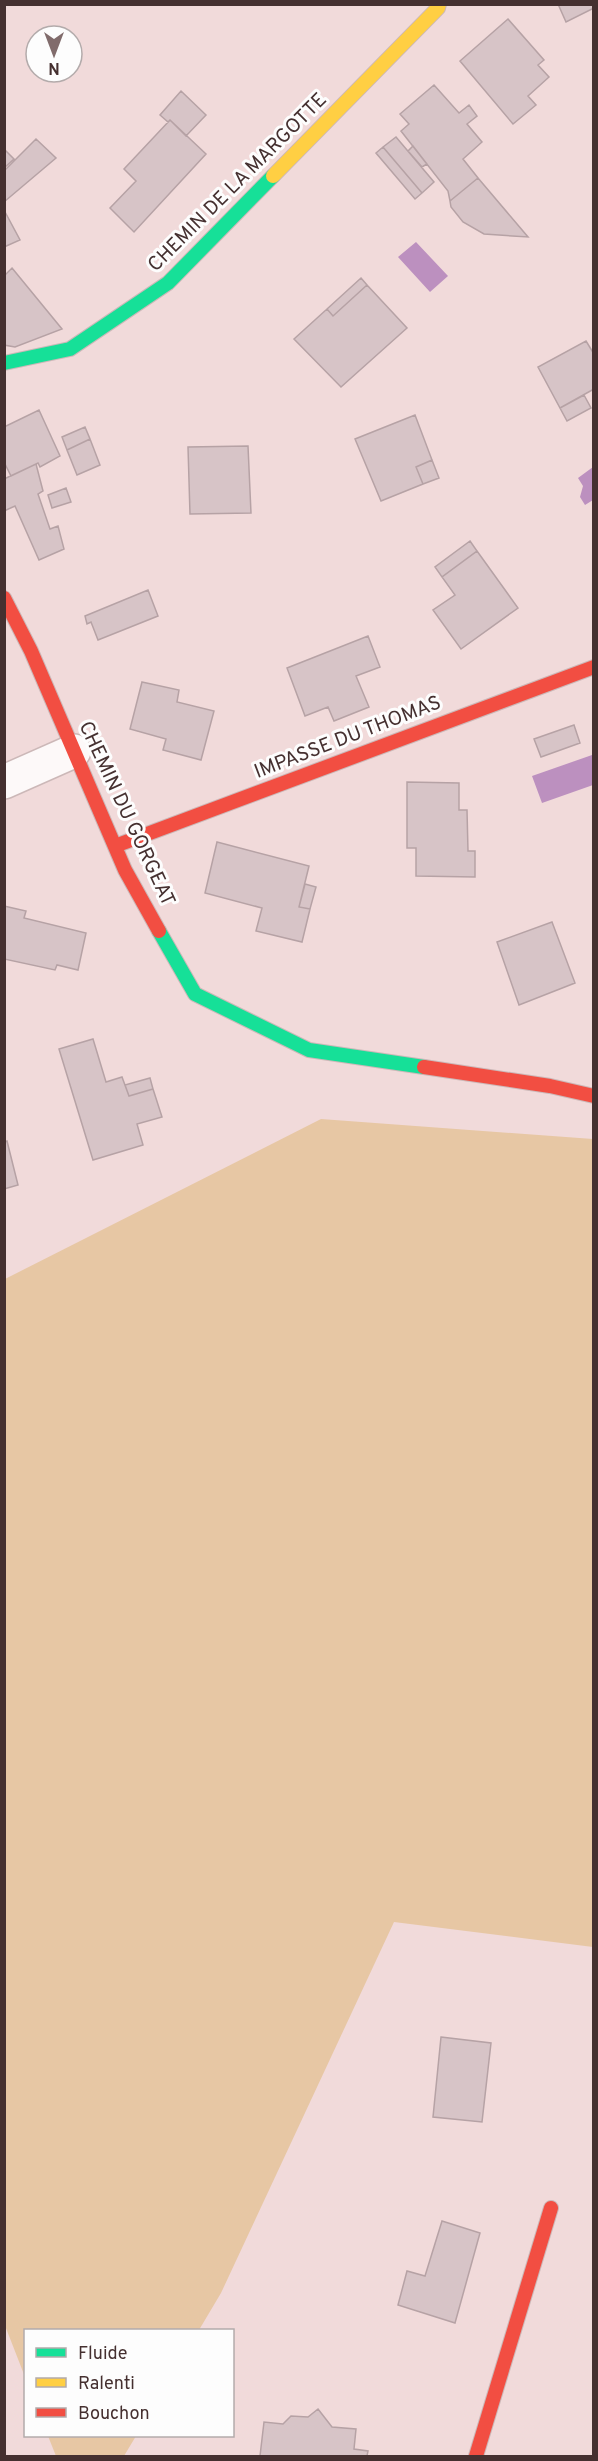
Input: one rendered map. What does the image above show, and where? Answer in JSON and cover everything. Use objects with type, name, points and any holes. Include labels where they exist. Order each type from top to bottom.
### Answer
[{"type":"street","name":"CHEMIN DE LA MARGOTTE","points":[[4,363],[70,349],[168,284],[438,8],[439,4]]},
{"type":"street","name":"CHEMIN DU GORGEAT","points":[[4,597],[31,651],[125,870],[195,994],[309,1050],[550,1086],[594,1096]]},
{"type":"street","name":"IMPASSE DU THOMAS","points":[[115,846],[594,667]]},
{"type":"street","points":[[4,782],[74,751]]},
{"type":"street","points":[[476,2457],[551,2208]]},
{"type":"shaded area","points":[[416,242],[448,276],[430,292],[398,257]]},
{"type":"shaded area","points":[[593,467],[593,500],[585,505],[580,497],[583,486],[578,478]]},
{"type":"shaded area","points":[[592,755],[593,785],[542,803],[532,776]]},
{"type":"shaded area","points":[[321,1119],[593,1139],[593,1947],[394,1922],[221,2293],[200,2329],[24,2329],[24,2374],[4,2323],[5,1279]]},
{"type":"shaded area","points":[[48,2437],[135,2437],[124,2456],[56,2456]]},
{"type":"building","points":[[558,4],[594,4],[594,8],[566,22]]},
{"type":"building","points":[[508,19],[544,60],[538,65],[549,77],[528,96],[536,105],[513,124],[460,61]]},
{"type":"building","points":[[434,85],[459,113],[469,105],[477,116],[467,124],[482,142],[463,159],[478,178],[450,201],[448,191],[401,131],[409,124],[400,114]]},
{"type":"building","points":[[181,91],[206,115],[186,136],[170,120],[168,122],[160,115]]},
{"type":"building","points":[[170,120],[206,154],[134,232],[110,208],[136,181],[124,169]]},
{"type":"building","points":[[396,137],[434,182],[422,193],[383,147]]},
{"type":"building","points":[[36,139],[56,158],[4,202],[4,171]]},
{"type":"building","points":[[413,146],[427,164],[422,167],[408,151]]},
{"type":"building","points":[[383,147],[422,193],[415,199],[376,153]]},
{"type":"building","points":[[4,149],[14,159],[4,168]]},
{"type":"building","points":[[478,178],[528,237],[484,234],[463,222],[451,207],[450,201]]},
{"type":"building","points":[[4,210],[20,240],[4,247]]},
{"type":"building","points":[[12,268],[62,329],[15,347],[4,345],[4,276]]},
{"type":"building","points":[[361,278],[367,285],[333,316],[327,309]]},
{"type":"building","points":[[367,285],[407,328],[341,387],[294,339],[327,309],[333,316]]},
{"type":"building","points":[[586,341],[594,354],[594,389],[560,408],[538,367]]},
{"type":"building","points":[[584,395],[591,408],[567,421],[560,408]]},
{"type":"building","points":[[39,410],[60,456],[40,467],[38,463],[11,476],[4,462],[4,427]]},
{"type":"building","points":[[415,415],[432,460],[416,467],[423,484],[381,501],[355,439]]},
{"type":"building","points":[[85,427],[90,439],[67,450],[62,437]]},
{"type":"building","points":[[90,439],[100,465],[77,475],[67,450]]},
{"type":"building","points":[[248,446],[251,513],[190,514],[188,447]]},
{"type":"building","points":[[432,460],[439,478],[423,484],[416,467]]},
{"type":"building","points":[[36,464],[43,491],[38,494],[50,529],[58,526],[64,549],[39,560],[15,506],[4,511],[4,479]]},
{"type":"building","points":[[66,488],[71,502],[52,508],[48,495]]},
{"type":"building","points":[[470,541],[477,551],[442,577],[435,567]]},
{"type":"building","points":[[477,551],[518,608],[461,649],[433,610],[455,595],[442,577]]},
{"type":"building","points":[[148,590],[158,616],[98,640],[91,622],[87,624],[85,616]]},
{"type":"building","points":[[368,636],[380,667],[356,676],[369,707],[334,721],[328,707],[305,716],[287,668]]},
{"type":"building","points":[[142,682],[179,690],[177,702],[214,711],[201,760],[163,750],[166,739],[130,729]]},
{"type":"building","points":[[574,725],[580,743],[541,757],[534,739]]},
{"type":"building","points":[[407,782],[459,783],[459,810],[467,810],[468,851],[475,851],[475,877],[416,876],[416,848],[407,848]]},
{"type":"building","points":[[217,842],[309,866],[299,907],[310,909],[302,942],[256,931],[262,908],[205,893]]},
{"type":"building","points":[[305,884],[316,887],[310,909],[299,907]]},
{"type":"building","points":[[4,906],[26,911],[24,918],[86,933],[78,970],[57,965],[55,970],[4,959]]},
{"type":"building","points":[[552,922],[575,983],[519,1005],[497,942]]},
{"type":"building","points":[[93,1039],[106,1082],[122,1077],[129,1096],[153,1089],[162,1117],[137,1124],[143,1145],[93,1160],[59,1049]]},
{"type":"building","points":[[150,1078],[153,1089],[129,1096],[125,1085]]},
{"type":"building","points":[[7,1141],[18,1185],[4,1189],[4,1142]]},
{"type":"building","points":[[441,2037],[491,2043],[482,2122],[433,2117]]},
{"type":"building","points":[[442,2221],[480,2233],[455,2323],[398,2305],[407,2271],[425,2276]]},
{"type":"building","points":[[318,2409],[332,2427],[356,2429],[354,2449],[368,2451],[367,2456],[260,2456],[264,2422],[283,2424],[291,2416],[308,2417]]},
{"type":"traffic: fast","points":[[4,363],[70,349],[168,283],[273,176]]},
{"type":"traffic: fast","points":[[159,931],[195,994],[309,1050],[424,1067]]},
{"type":"traffic: slow","points":[[273,176],[438,8],[439,4]]},
{"type":"traffic: jam","points":[[4,598],[31,651],[125,870],[159,931]]},
{"type":"traffic: jam","points":[[115,846],[594,667]]},
{"type":"traffic: jam","points":[[424,1067],[550,1086],[594,1096]]},
{"type":"traffic: jam","points":[[476,2456],[551,2208]]}]
